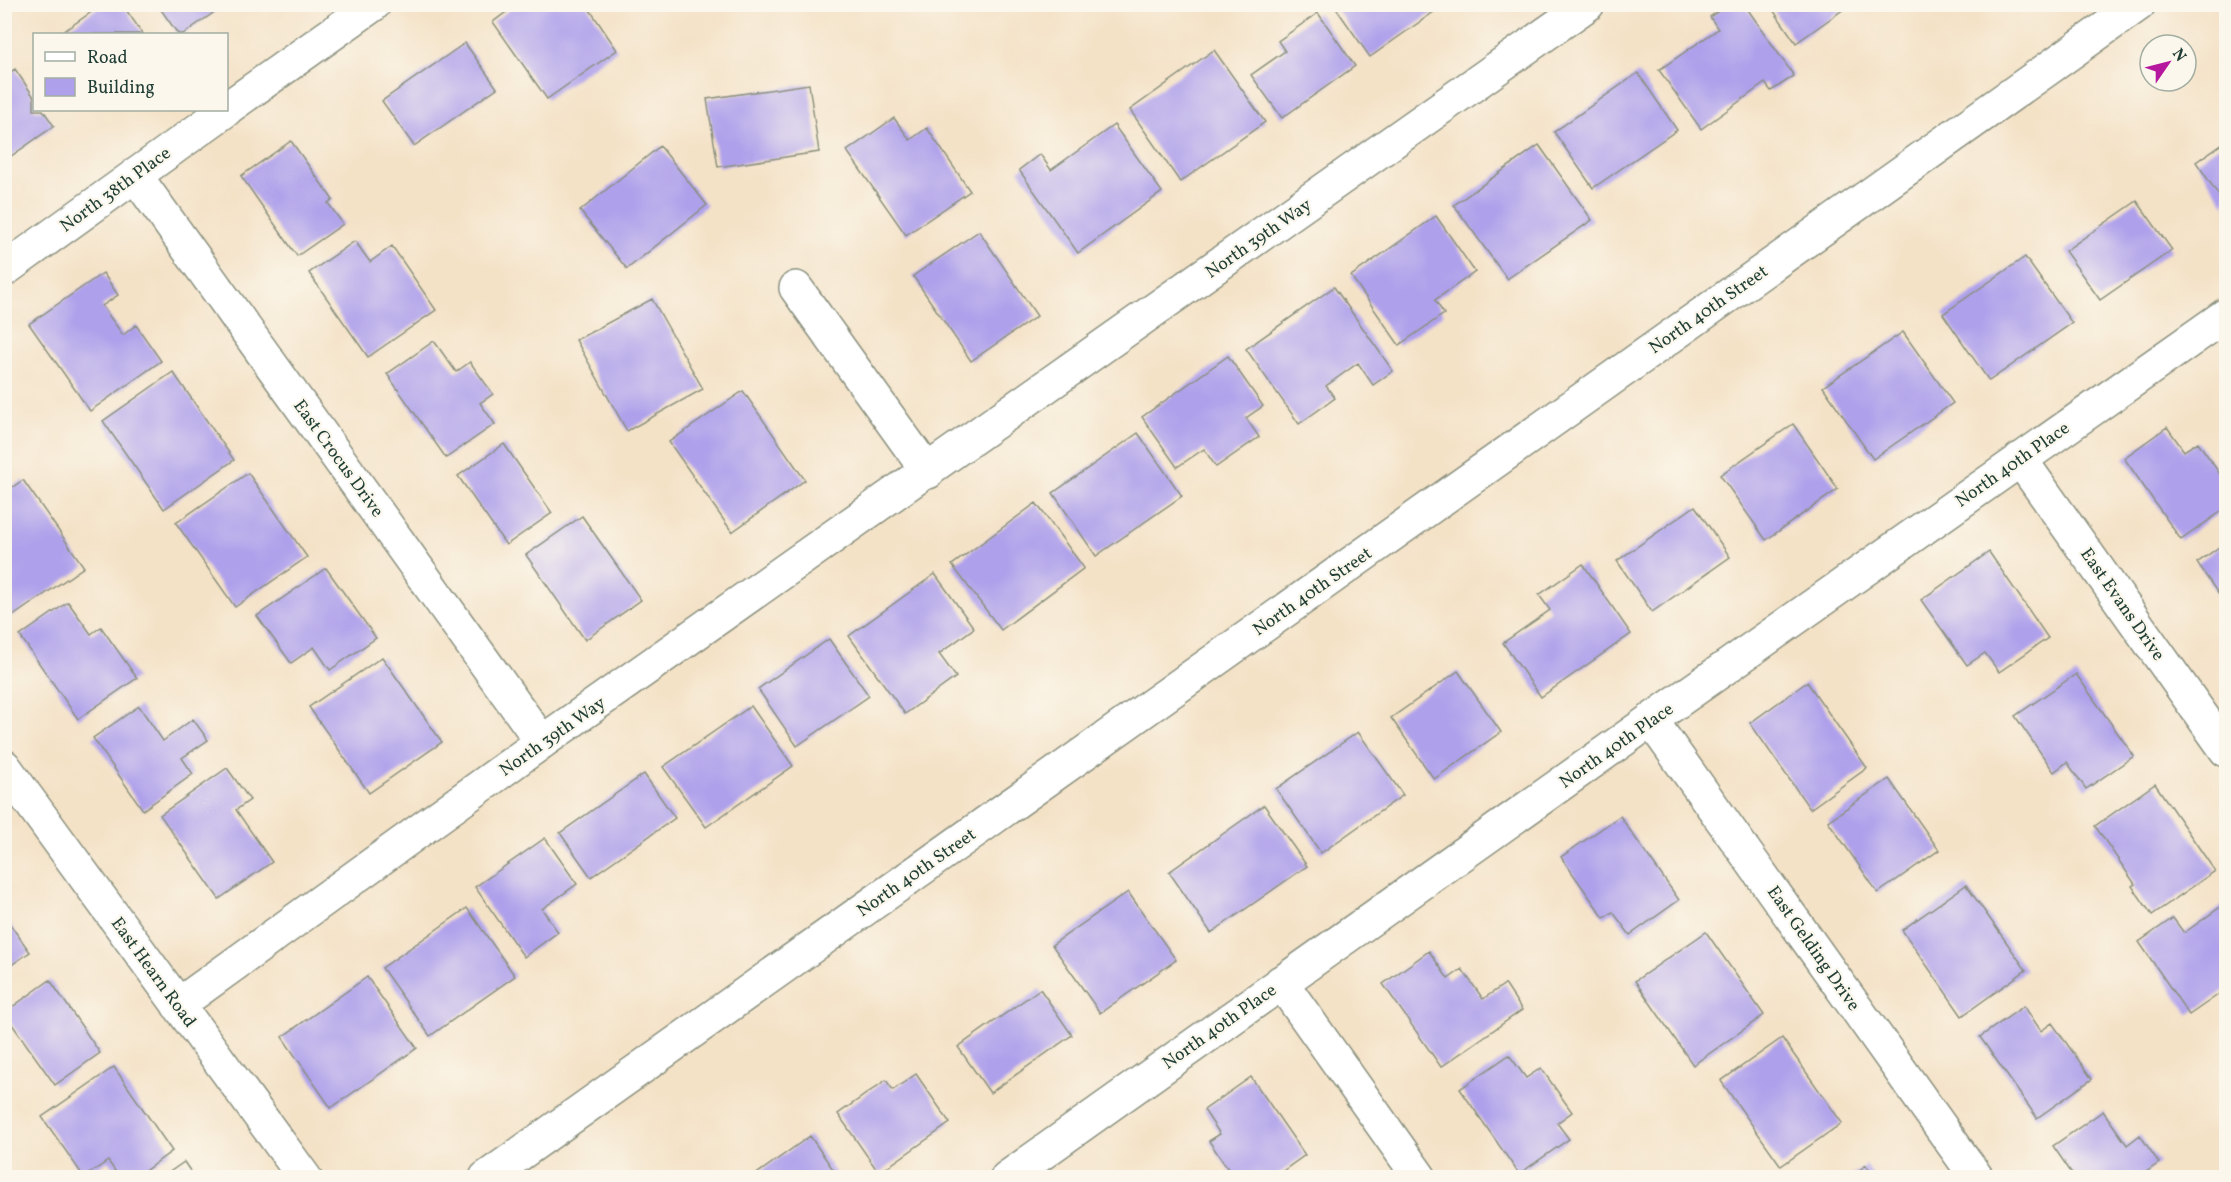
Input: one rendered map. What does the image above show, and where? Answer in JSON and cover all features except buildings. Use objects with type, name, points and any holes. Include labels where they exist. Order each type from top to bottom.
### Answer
[{"type":"street","name":"North 38th Place","points":[[228,108],[374,4]]},
{"type":"street","name":"North 39th Way","points":[[178,1005],[543,742],[1588,4]]},
{"type":"street","name":"North 40th Street","points":[[486,1178],[2139,4]]},
{"type":"street","name":"North 38th Place","points":[[4,270],[223,111]]},
{"type":"street","name":"East Crocus Drive","points":[[135,175],[543,742]]},
{"type":"street","points":[[796,288],[928,472]]},
{"type":"street","name":"North 40th Place","points":[[1007,1178],[2226,315]]},
{"type":"street","name":"East Evans Drive","points":[[2020,459],[2226,750]]},
{"type":"street","name":"East Gelding Drive","points":[[1651,720],[1977,1178]]},
{"type":"street","name":"East Hearn Road","points":[[4,766],[305,1178]]},
{"type":"street","points":[[1281,982],[1420,1178]]}]
